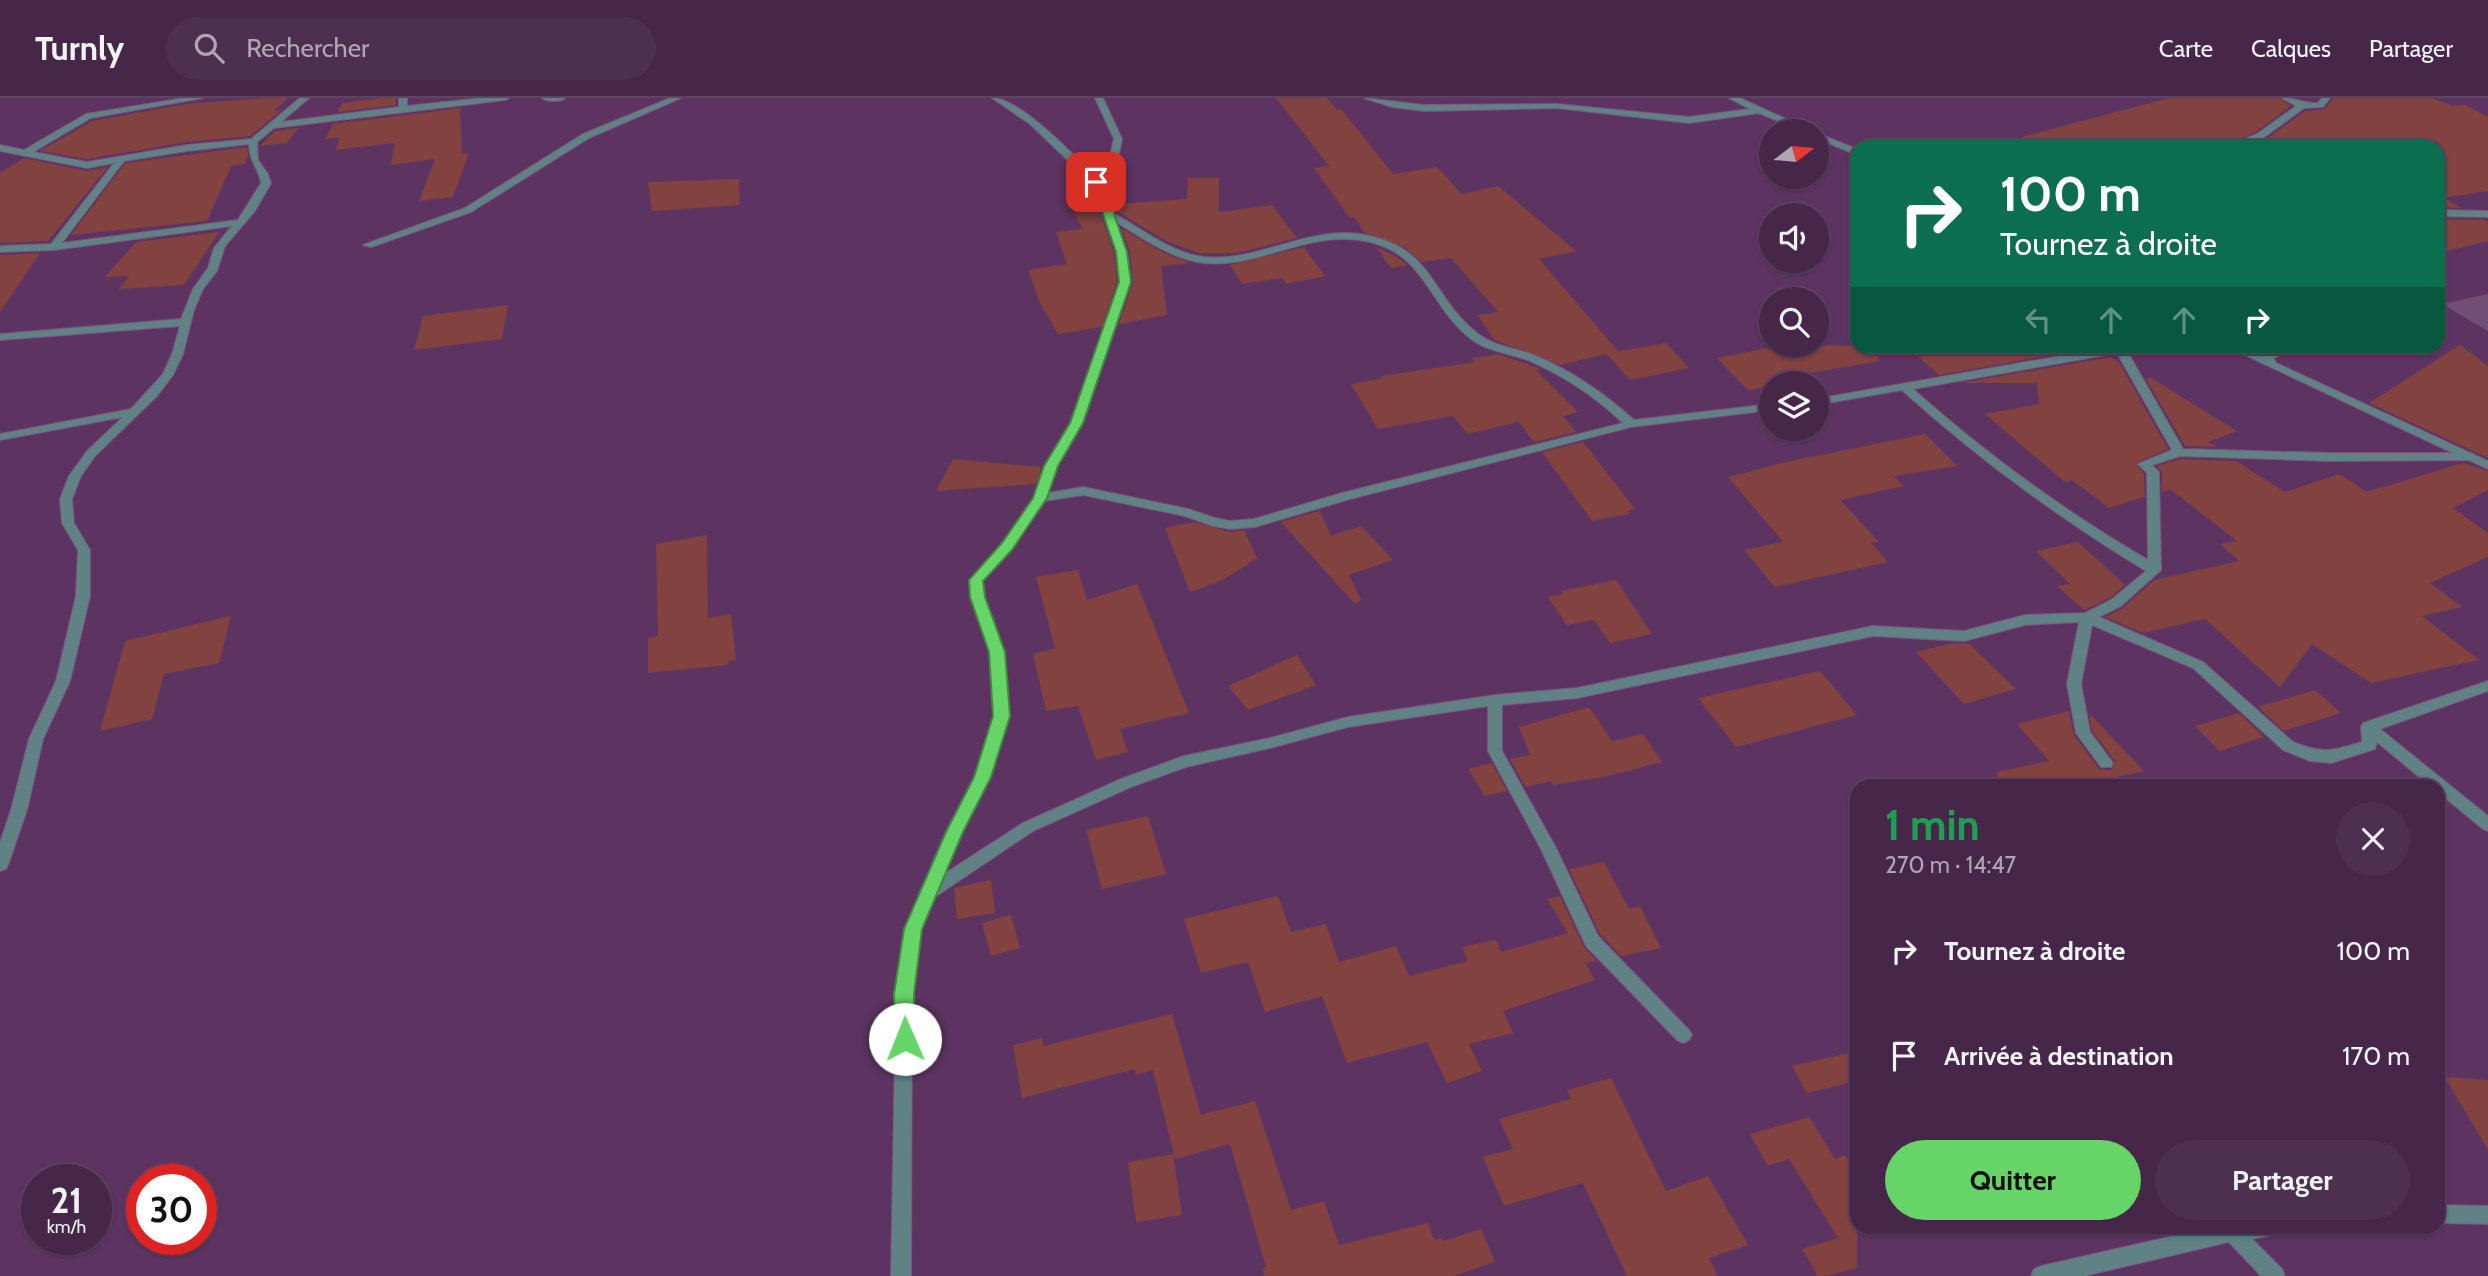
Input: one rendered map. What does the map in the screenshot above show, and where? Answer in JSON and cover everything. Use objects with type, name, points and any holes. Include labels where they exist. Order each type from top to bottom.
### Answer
[{"type":"street","points":[[27,152],[89,116],[199,98]]},
{"type":"street","points":[[0,148],[27,152],[73,165],[120,161],[187,148],[253,141],[305,98]]},
{"type":"street","points":[[403,98],[403,109]]},
{"type":"street","points":[[269,126],[505,98]]},
{"type":"street","points":[[546,98],[561,98]]},
{"type":"street","points":[[369,245],[468,210],[586,136],[677,98]]},
{"type":"street","points":[[996,98],[1033,122],[1108,194]]},
{"type":"street","points":[[901,1276],[904,994],[913,929],[982,777],[1002,716],[997,652],[977,597],[976,580],[1007,547],[1040,498],[1051,466],[1077,423],[1125,282],[1122,252],[1108,214],[1108,194],[1118,139],[1099,98]]},
{"type":"street","points":[[1368,98],[1392,105],[1424,108],[1557,106],[1689,120],[1759,110]]},
{"type":"street","points":[[1733,98],[1780,119]]},
{"type":"street","points":[[2286,98],[2302,106],[2320,105],[2326,98]]},
{"type":"street","points":[[2249,140],[2260,136],[2302,106]]},
{"type":"street","points":[[1829,140],[1850,149]]},
{"type":"street","points":[[0,865],[19,810],[36,739],[63,681],[83,596],[84,550],[72,536],[68,514],[69,491],[85,461],[101,441],[136,411],[167,377],[176,360],[198,288],[213,270],[219,248],[241,222],[266,183],[264,174],[254,160],[253,141]]},
{"type":"street","points":[[54,247],[120,161]]},
{"type":"street","points":[[1108,214],[1174,252],[1201,259],[1226,259],[1333,236],[1380,241],[1408,253],[1458,320],[1476,337],[1503,350],[1533,358],[1567,377],[1597,395],[1631,424]]},
{"type":"street","points":[[2445,214],[2488,214]]},
{"type":"street","points":[[0,249],[54,247],[241,222]]},
{"type":"street","points":[[0,337],[186,322]]},
{"type":"street","points":[[1829,400],[2093,354]]},
{"type":"street","points":[[2123,354],[2179,452]]},
{"type":"street","points":[[2248,354],[2488,464]]},
{"type":"street","points":[[2270,364],[2268,357],[2275,354]]},
{"type":"street","points":[[1906,388],[1937,416],[2058,511],[2155,570]]},
{"type":"street","points":[[1040,498],[1083,491],[1188,513],[1213,522],[1230,525],[1255,523],[1346,496],[1631,424],[1759,408]]},
{"type":"street","points":[[0,437],[136,411]]},
{"type":"street","points":[[2155,570],[2152,472],[2144,464],[2179,452],[2329,457],[2468,457]]},
{"type":"street","points":[[928,893],[1028,827],[1126,783],[1184,762],[1348,722],[1495,700],[1577,693],[1873,631],[1964,635],[2025,620],[2087,617],[2116,603],[2155,570]]},
{"type":"street","points":[[2087,617],[2198,665],[2288,746],[2310,755],[2331,757],[2370,745],[2368,727]]},
{"type":"street","points":[[2087,617],[2074,684],[2083,733],[2106,763]]},
{"type":"street","points":[[2368,727],[2488,686]]},
{"type":"street","points":[[1495,700],[1495,751],[1548,848],[1592,941],[1683,1035]]},
{"type":"street","points":[[2368,727],[2432,779]]},
{"type":"street","points":[[2445,790],[2488,825]]},
{"type":"street","points":[[2445,1214],[2488,1215]]},
{"type":"street","points":[[2041,1276],[2223,1234]]},
{"type":"street","points":[[2234,1234],[2275,1276]]},
{"type":"shaded area","points":[[2488,294],[2488,331],[2445,306],[2445,303]]},
{"type":"building","points":[[288,98],[274,111],[282,110],[250,136],[187,142],[87,159],[40,151],[92,121],[186,104]]},
{"type":"building","points":[[396,98],[396,105],[338,112],[342,103]]},
{"type":"building","points":[[1276,98],[1327,98],[1337,110],[1342,110],[1393,174],[1437,167],[1462,194],[1498,186],[1576,251],[1539,259],[1618,351],[1614,352],[1666,343],[1689,368],[1630,380],[1607,354],[1560,365],[1494,340],[1478,315],[1498,312],[1451,258],[1422,262],[1404,247],[1365,233],[1354,217],[1350,218],[1314,168],[1329,166]]},
{"type":"building","points":[[2169,98],[2280,98],[2291,106],[2256,132],[2238,140],[2022,140],[2022,137]]},
{"type":"building","points":[[2333,98],[2431,98],[2454,106],[2465,105],[2488,117],[2488,191],[2445,198],[2445,140],[2265,140],[2305,111],[2325,109]]},
{"type":"building","points":[[460,108],[462,154],[469,153],[453,197],[419,201],[435,159],[391,165],[395,143],[336,150],[340,137],[325,139],[333,124]]},
{"type":"building","points":[[298,128],[287,143],[260,146],[275,131]]},
{"type":"building","points":[[247,147],[248,157],[245,164],[231,166],[207,221],[71,235],[125,163]]},
{"type":"building","points":[[24,158],[87,171],[108,167],[48,241],[0,243],[0,173]]},
{"type":"building","points":[[1188,178],[1219,178],[1219,212],[1272,205],[1297,238],[1238,253],[1198,253],[1166,241],[1116,211],[1116,204],[1187,199]]},
{"type":"building","points":[[739,179],[740,205],[652,211],[648,182]]},
{"type":"building","points":[[2445,199],[2462,208],[2445,207]]},
{"type":"building","points":[[1100,205],[1114,253],[1117,282],[1102,327],[1058,334],[1040,303],[1028,270],[1067,264],[1056,232],[1082,229],[1074,211],[1078,210],[1076,206]]},
{"type":"building","points":[[2445,219],[2488,222],[2488,241],[2445,251]]},
{"type":"building","points":[[1121,228],[1164,253],[1191,263],[1161,266],[1167,315],[1119,324],[1133,282],[1130,252]]},
{"type":"building","points":[[219,232],[184,285],[119,289],[129,276],[105,277],[136,242]]},
{"type":"building","points":[[1304,247],[1325,276],[1286,284],[1282,278],[1242,284],[1230,265]]},
{"type":"building","points":[[1376,247],[1397,257],[1407,265],[1391,268]]},
{"type":"building","points":[[40,253],[0,312],[0,255]]},
{"type":"building","points":[[508,305],[502,339],[414,350],[423,316]]},
{"type":"building","points":[[1829,345],[1850,346],[1850,354],[1878,354],[1879,361],[1822,371],[1759,371],[1759,389],[1748,390],[1717,358],[1759,350],[1759,357],[1829,357]]},
{"type":"building","points":[[2460,345],[2488,366],[2488,458],[2369,403]]},
{"type":"building","points":[[1498,354],[1541,369],[1536,370],[1578,412],[1563,416],[1576,432],[1534,442],[1519,422],[1468,434],[1453,416],[1378,429],[1351,384],[1383,378],[1381,376],[1475,362],[1472,358]]},
{"type":"building","points":[[1915,354],[2057,354],[1939,375]]},
{"type":"building","points":[[2111,357],[2119,362],[2168,449],[2136,463],[2144,474],[2145,497],[2109,508],[2072,480],[2065,482],[1985,414],[2039,404],[2037,383],[1961,383]]},
{"type":"building","points":[[2151,378],[2237,431],[2208,442],[2216,447],[2185,446],[2146,379]]},
{"type":"building","points":[[1925,434],[1957,466],[1894,476],[1904,486],[1840,500],[1879,542],[1871,543],[1888,562],[1775,587],[1744,550],[1783,542],[1728,477],[1786,462]]},
{"type":"building","points":[[1583,442],[1635,509],[1627,511],[1630,514],[1592,521],[1542,452]]},
{"type":"building","points":[[953,459],[1040,467],[1040,473],[1036,484],[936,491]]},
{"type":"building","points":[[2180,459],[2236,461],[2285,492],[2339,474],[2367,492],[2463,463],[2488,471],[2488,490],[2453,508],[2488,533],[2488,557],[2430,583],[2462,607],[2422,616],[2479,660],[2371,683],[2312,644],[2280,687],[2205,619],[2143,633],[2105,617],[2123,608],[2154,580],[2239,561],[2220,544],[2237,541],[2170,489],[2162,492],[2162,472],[2157,466]]},
{"type":"building","points":[[1320,511],[1331,536],[1361,526],[1393,560],[1349,575],[1361,600],[1355,604],[1281,522]]},
{"type":"building","points":[[1194,522],[1230,532],[1244,530],[1257,558],[1223,580],[1190,592],[1165,528]]},
{"type":"building","points":[[707,535],[708,618],[731,614],[736,660],[729,660],[728,665],[648,673],[648,638],[658,636],[656,544]]},
{"type":"building","points":[[2078,542],[2125,585],[2110,598],[2084,610],[2057,586],[2070,584],[2036,551]]},
{"type":"building","points":[[1078,570],[1087,600],[1137,584],[1189,713],[1120,729],[1128,752],[1096,760],[1078,706],[1046,711],[1033,654],[1055,648],[1036,577]]},
{"type":"building","points":[[1616,580],[1652,634],[1610,643],[1594,620],[1567,625],[1548,597],[1563,594],[1561,591]]},
{"type":"building","points":[[231,616],[219,663],[164,674],[152,719],[100,731],[125,641]]},
{"type":"building","points":[[1953,643],[1968,643],[2016,689],[1964,704],[1916,652]]},
{"type":"building","points":[[1297,655],[1316,685],[1248,710],[1228,686]]},
{"type":"building","points":[[1820,671],[1857,715],[1736,747],[1698,698]]},
{"type":"building","points":[[2315,690],[2341,713],[2284,731],[2258,707]]},
{"type":"building","points":[[1589,707],[1612,741],[1643,734],[1662,762],[1609,776],[1553,785],[1551,781],[1525,787],[1510,759],[1530,755],[1519,727]]},
{"type":"building","points":[[2069,711],[2074,735],[2099,769],[2111,770],[2115,761],[2092,731],[2089,713],[2144,771],[2107,779],[1998,779],[1997,772],[2049,761],[2017,724]]},
{"type":"building","points":[[2239,713],[2264,737],[2220,751],[2195,726]]},
{"type":"building","points":[[1492,763],[1507,791],[1485,796],[1468,769]]},
{"type":"building","points":[[1148,816],[1166,874],[1102,889],[1086,830]]},
{"type":"building","points":[[1604,862],[1629,909],[1640,906],[1661,948],[1621,956],[1600,934],[1569,869]]},
{"type":"building","points":[[991,880],[995,913],[957,919],[954,888]]},
{"type":"building","points":[[1278,896],[1291,932],[1326,924],[1339,962],[1396,946],[1409,976],[1468,961],[1462,947],[1496,940],[1501,952],[1568,933],[1547,899],[1560,896],[1584,947],[1597,961],[1585,963],[1595,980],[1503,1011],[1513,1033],[1469,1044],[1482,1071],[1447,1083],[1427,1042],[1347,1063],[1322,996],[1265,1012],[1248,962],[1201,973],[1184,919]]},
{"type":"building","points":[[1011,915],[1020,948],[991,956],[982,923]]},
{"type":"building","points":[[1172,1014],[1201,1115],[1255,1101],[1291,1210],[1324,1201],[1339,1245],[1428,1223],[1434,1240],[1442,1238],[1443,1241],[1481,1229],[1495,1262],[1453,1276],[1264,1276],[1263,1268],[1266,1267],[1230,1144],[1175,1159],[1153,1070],[1136,1075],[1135,1069],[1022,1098],[1013,1045],[1042,1038],[1044,1046]]},
{"type":"building","points":[[1850,1053],[1850,1083],[1807,1093],[1792,1066]]},
{"type":"building","points":[[2445,1077],[2488,1080],[2488,1150]]},
{"type":"building","points":[[1611,1078],[1666,1191],[1708,1176],[1748,1245],[1709,1258],[1718,1276],[1627,1276],[1583,1183],[1504,1206],[1483,1157],[1513,1149],[1499,1119],[1571,1099],[1567,1090]]},
{"type":"building","points":[[1809,1117],[1835,1159],[1845,1155],[1850,1162],[1850,1234],[1857,1234],[1857,1268],[1818,1276],[1802,1249],[1838,1238],[1789,1159],[1768,1166],[1750,1134]]},
{"type":"building","points":[[1173,1154],[1182,1215],[1136,1222],[1128,1162]]},
{"type":"route","points":[[905,1039],[904,994],[913,929],[954,832],[982,777],[1002,716],[997,652],[992,632],[977,597],[976,580],[1007,547],[1040,498],[1051,466],[1077,423],[1100,347],[1125,282],[1122,252],[1108,214],[1108,194],[1096,182]]}]
